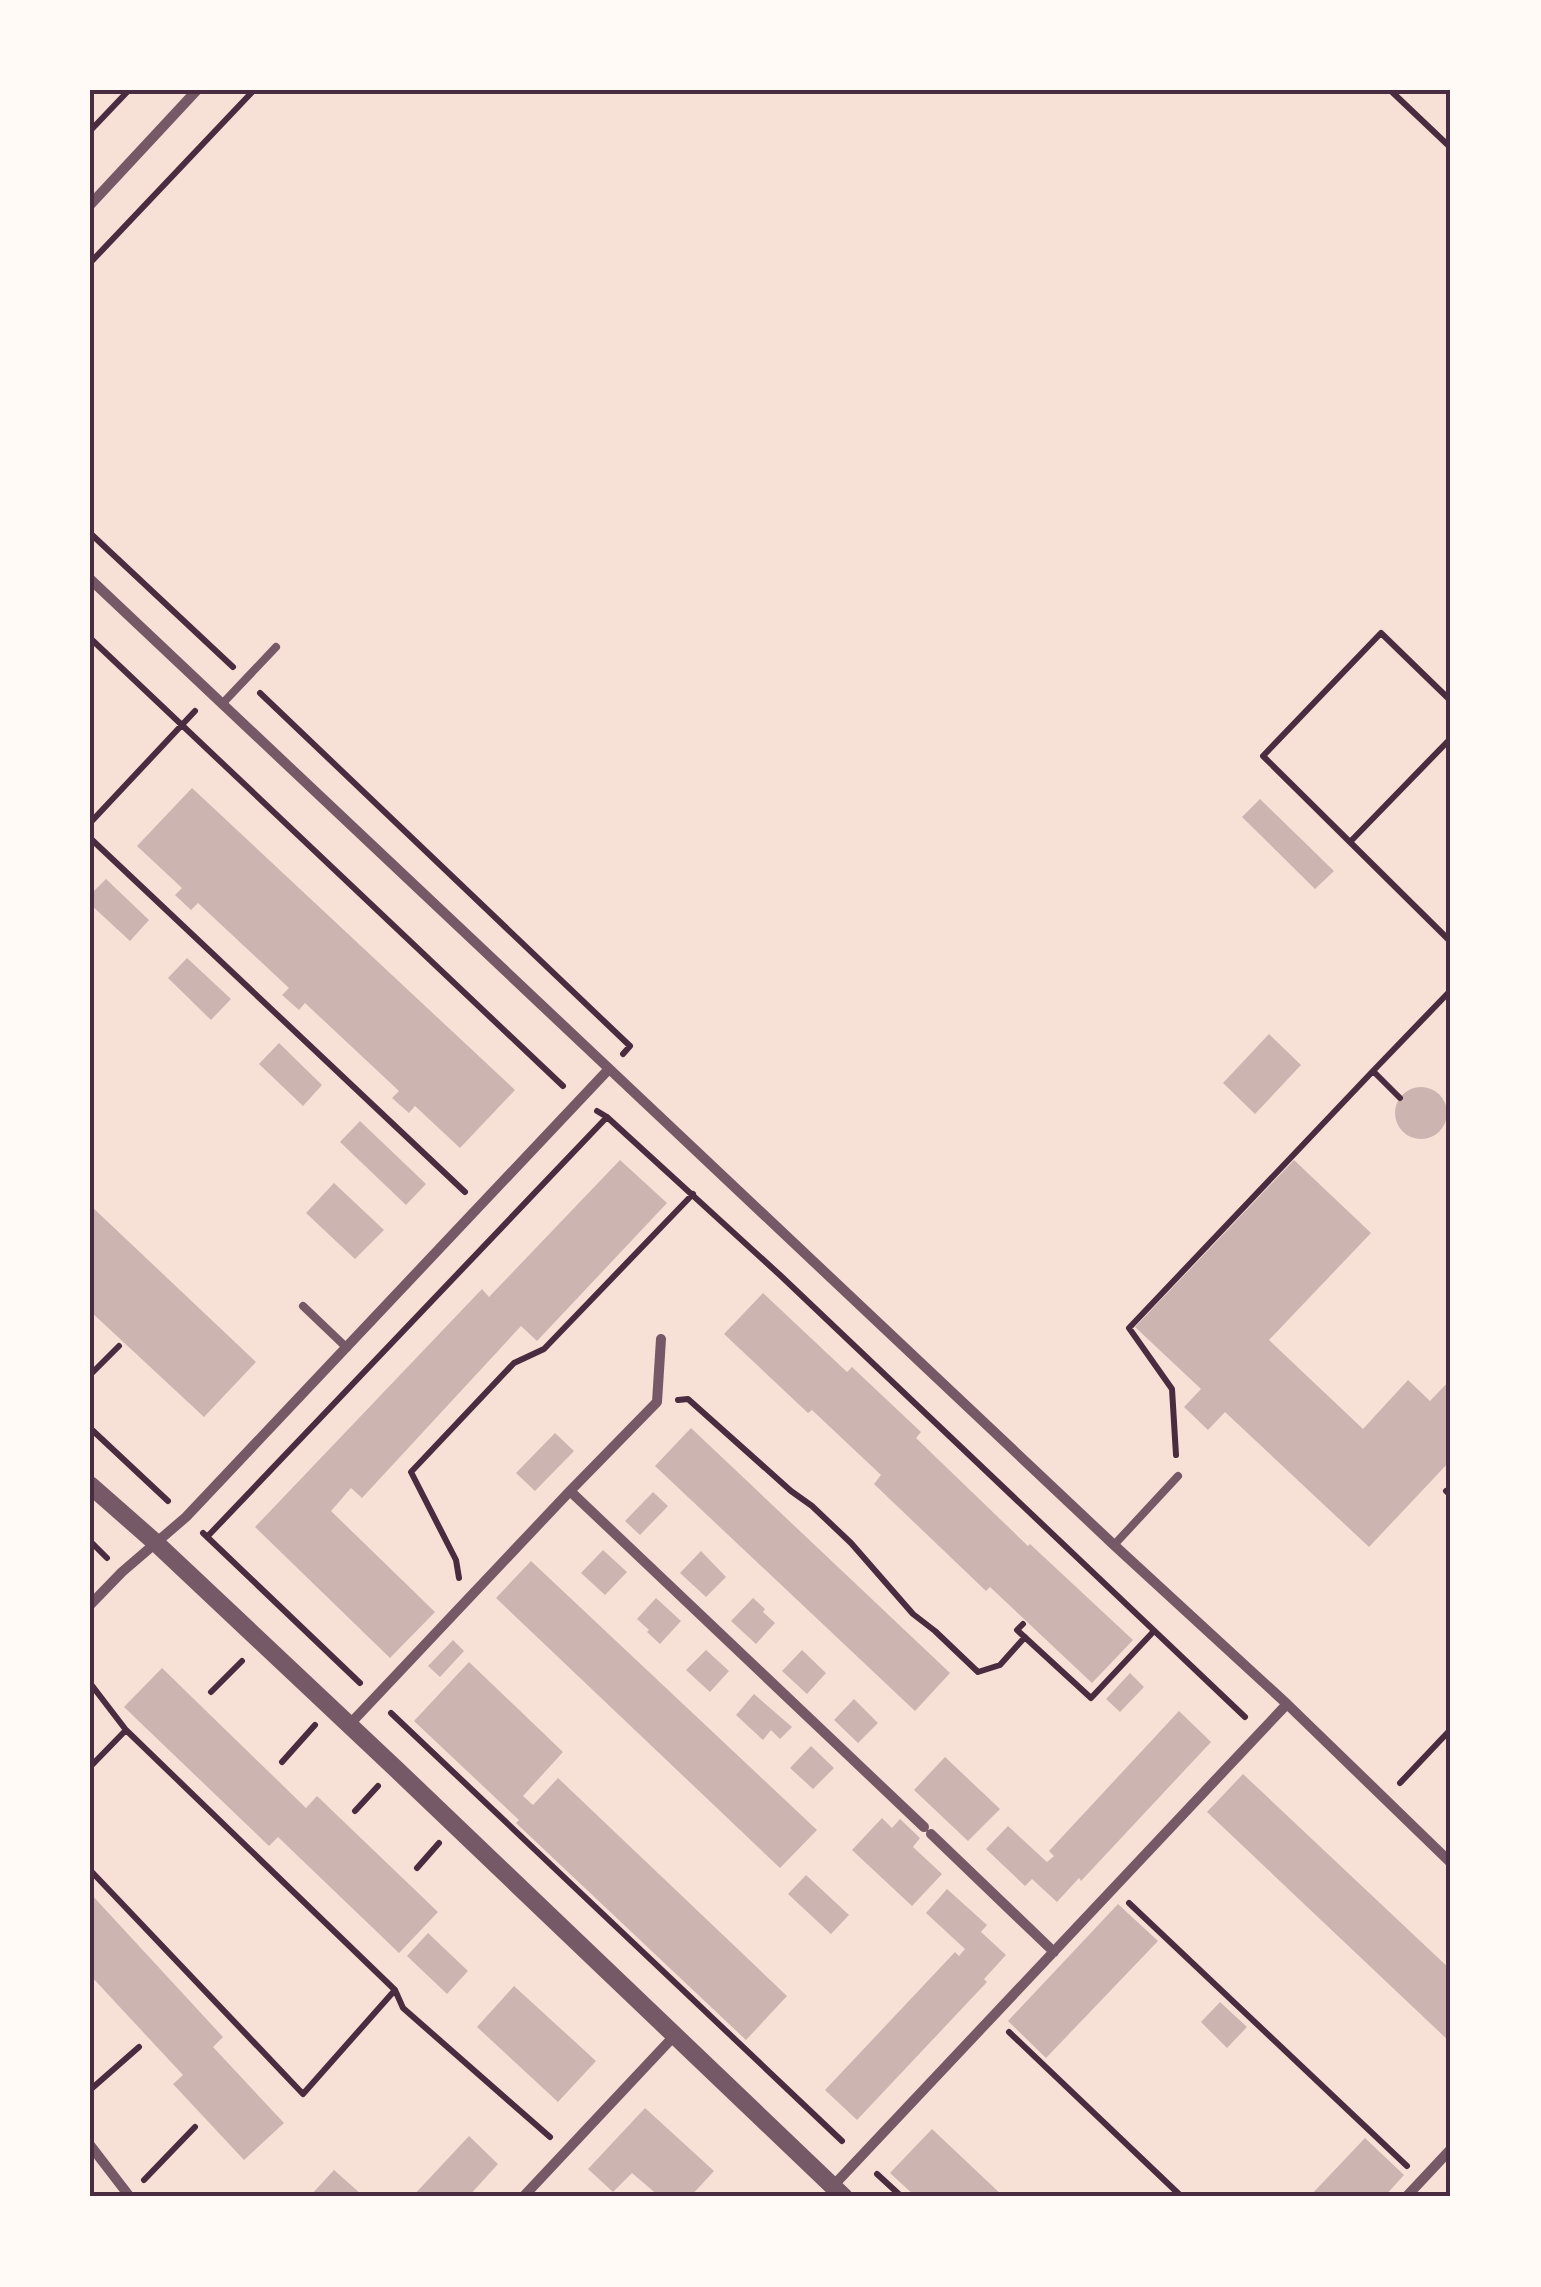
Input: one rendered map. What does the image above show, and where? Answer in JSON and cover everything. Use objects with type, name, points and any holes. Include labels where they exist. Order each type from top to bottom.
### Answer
[{"type":"street","points":[[90,205],[198,90]]},
{"type":"street","points":[[90,580],[1287,1704],[1451,1864]]},
{"type":"street","points":[[90,1605],[186,1517],[608,1070]]},
{"type":"street","points":[[349,1726],[657,1402],[660,1339]]},
{"type":"street","points":[[90,1485],[838,2192],[860,2158],[1287,1704]]},
{"type":"street","points":[[570,1491],[1054,1952]]},
{"type":"street","points":[[523,2197],[675,2034]]},
{"type":"street","points":[[90,2145],[130,2196]]},
{"type":"street","points":[[1406,2197],[1451,2149]]},
{"type":"lane","points":[[222,704],[276,647]]},
{"type":"lane","points":[[302,1306],[347,1348]]},
{"type":"lane","points":[[1114,1545],[1178,1476]]},
{"type":"path","points":[[90,131],[129,90]]},
{"type":"path","points":[[90,263],[254,90]]},
{"type":"path","points":[[1390,90],[1451,148]]},
{"type":"path","points":[[90,533],[630,1046],[608,1070]]},
{"type":"path","points":[[1451,701],[1381,633],[1262,756],[1451,942]]},
{"type":"path","points":[[90,638],[579,1100],[608,1117],[693,1194],[1260,1732]]},
{"type":"path","points":[[90,823],[211,694]]},
{"type":"path","points":[[1350,842],[1451,738]]},
{"type":"path","points":[[90,838],[480,1207]]},
{"type":"path","points":[[1178,1476],[1172,1389],[1129,1328],[1451,990]]},
{"type":"path","points":[[1374,1071],[1400,1098]]},
{"type":"path","points":[[207,1537],[608,1117]]},
{"type":"path","points":[[464,1604],[456,1560],[411,1472],[514,1363],[544,1349],[693,1194]]},
{"type":"path","points":[[90,1376],[119,1346]]},
{"type":"path","points":[[657,1402],[688,1400],[825,1518],[888,1582],[913,1614],[978,1672],[1000,1665],[1025,1638]]},
{"type":"path","points":[[90,1428],[902,2197]]},
{"type":"path","points":[[1023,1624],[1017,1630],[1048,1653],[1090,1698],[1154,1631]]},
{"type":"path","points":[[211,1692],[261,1643]]},
{"type":"path","points":[[90,1684],[126,1730],[396,1990],[403,2008],[566,2151]]},
{"type":"path","points":[[282,1762],[330,1708]]},
{"type":"path","points":[[1386,1799],[1451,1729]]},
{"type":"path","points":[[90,1767],[126,1730]]},
{"type":"path","points":[[90,1870],[303,2094],[396,1990]]},
{"type":"path","points":[[1114,1888],[1422,2180]]},
{"type":"path","points":[[994,2018],[1182,2197]]},
{"type":"path","points":[[90,2090],[139,2047]]},
{"type":"path","points":[[130,2196],[195,2127]]},
{"type":"building","points":[[192,788],[515,1090],[460,1148],[415,1106],[409,1113],[392,1098],[399,1091],[305,1003],[299,1010],[282,995],[289,988],[198,903],[191,910],[175,895],[182,888],[137,846]]},
{"type":"building","points":[[1260,799],[1334,871],[1315,889],[1242,817]]},
{"type":"building","points":[[106,879],[149,920],[130,941],[90,904],[90,895]]},
{"type":"building","points":[[187,958],[231,999],[211,1020],[168,978]]},
{"type":"building","points":[[1269,1034],[1301,1065],[1255,1114],[1223,1083]]},
{"type":"building","points":[[279,1043],[322,1085],[303,1106],[259,1064]]},
{"type":"building","points":[[1421,1087],[1439,1095],[1447,1113],[1439,1131],[1421,1139],[1403,1131],[1395,1113],[1403,1095]]},
{"type":"building","points":[[360,1121],[426,1184],[406,1205],[340,1142]]},
{"type":"building","points":[[620,1160],[667,1203],[537,1341],[521,1326],[362,1498],[351,1488],[331,1511],[435,1612],[390,1658],[255,1527],[482,1289],[489,1297]]},
{"type":"building","points":[[1294,1160],[1371,1233],[1269,1340],[1363,1429],[1408,1380],[1430,1401],[1451,1379],[1451,1460],[1369,1547],[1225,1412],[1208,1430],[1184,1407],[1201,1389],[1135,1327]]},
{"type":"building","points":[[334,1183],[384,1230],[355,1259],[306,1213]]},
{"type":"building","points":[[90,1205],[256,1362],[204,1417],[90,1311]]},
{"type":"building","points":[[763,1293],[847,1372],[852,1367],[921,1432],[916,1438],[1133,1640],[1092,1683],[990,1587],[986,1591],[874,1484],[881,1475],[724,1334]]},
{"type":"building","points":[[691,1428],[950,1673],[915,1711],[655,1466]]},
{"type":"building","points":[[555,1433],[574,1451],[535,1491],[516,1473]]},
{"type":"building","points":[[653,1492],[668,1506],[640,1535],[625,1521]]},
{"type":"building","points":[[603,1550],[627,1572],[605,1595],[581,1573]]},
{"type":"building","points":[[701,1551],[726,1577],[706,1597],[680,1573]]},
{"type":"building","points":[[531,1561],[817,1830],[780,1868],[496,1598]]},
{"type":"building","points":[[656,1598],[681,1621],[660,1644],[637,1619]]},
{"type":"building","points":[[753,1598],[775,1623],[756,1644],[731,1621]]},
{"type":"building","points":[[453,1640],[464,1651],[440,1677],[428,1666]]},
{"type":"building","points":[[706,1650],[729,1671],[710,1692],[686,1670]]},
{"type":"building","points":[[802,1650],[826,1673],[807,1694],[782,1671]]},
{"type":"building","points":[[469,1662],[563,1752],[523,1796],[533,1805],[558,1778],[787,1996],[746,2040],[414,1721]]},
{"type":"building","points":[[162,1668],[306,1808],[317,1796],[438,1912],[399,1953],[278,1837],[269,1846],[124,1707]]},
{"type":"building","points":[[1130,1673],[1144,1687],[1120,1712],[1106,1699]]},
{"type":"building","points":[[754,1694],[792,1727],[780,1739],[771,1730],[763,1740],[736,1715]]},
{"type":"building","points":[[854,1699],[878,1723],[858,1743],[834,1720]]},
{"type":"building","points":[[1179,1711],[1211,1742],[1057,1902],[1032,1879],[1025,1886],[986,1849],[1008,1826],[1047,1862],[1054,1856],[1049,1851]]},
{"type":"building","points":[[811,1746],[834,1768],[813,1789],[790,1768]]},
{"type":"building","points":[[945,1757],[1000,1809],[968,1841],[914,1790]]},
{"type":"building","points":[[1243,1774],[1451,1970],[1451,2043],[1207,1812]]},
{"type":"building","points":[[882,1818],[892,1828],[900,1819],[920,1838],[913,1847],[942,1874],[912,1906],[852,1850]]},
{"type":"building","points":[[806,1875],[849,1915],[831,1934],[788,1894]]},
{"type":"building","points":[[947,1889],[987,1925],[981,1932],[1006,1955],[984,1979],[987,1982],[857,2120],[825,2090],[955,1952],[959,1956],[965,1949],[926,1913]]},
{"type":"building","points":[[90,1893],[223,2037],[213,2047],[284,2123],[244,2160],[173,2084],[183,2075],[90,1975]]},
{"type":"building","points":[[1118,1904],[1158,1941],[1046,2058],[1008,2021]]},
{"type":"building","points":[[428,1933],[468,1971],[447,1994],[407,1956]]},
{"type":"building","points":[[514,1986],[596,2061],[558,2102],[477,2027]]},
{"type":"building","points":[[1220,2002],[1247,2027],[1227,2048],[1201,2022]]},
{"type":"building","points":[[645,2108],[714,2171],[690,2197],[660,2197],[632,2173],[613,2192],[588,2169]]},
{"type":"building","points":[[932,2129],[1004,2197],[916,2197],[890,2173]]},
{"type":"building","points":[[469,2136],[498,2164],[468,2197],[412,2197]]},
{"type":"building","points":[[1365,2138],[1404,2175],[1384,2197],[1309,2197]]},
{"type":"building","points":[[334,2170],[361,2194],[309,2197]]}]
